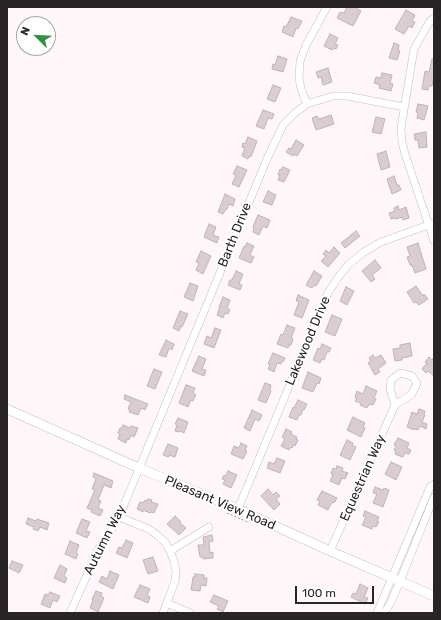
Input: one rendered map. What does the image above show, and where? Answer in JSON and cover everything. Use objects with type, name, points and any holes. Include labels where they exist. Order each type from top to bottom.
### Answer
[{"type":"main road","name":"Pleasant View Road","points":[[7,409],[434,596]]},
{"type":"street","points":[[306,104],[299,78],[300,61],[306,45],[327,7]]},
{"type":"street","points":[[434,18],[430,21],[414,49],[401,128],[405,154],[431,224],[434,241]]},
{"type":"street","name":"Barth Drive","points":[[139,468],[266,159],[283,125],[306,104],[333,96],[347,96],[404,107]]},
{"type":"street","name":"Lakewood Drive","points":[[238,509],[328,293],[337,279],[350,264],[364,252],[380,242],[431,224]]},
{"type":"street","points":[[400,373],[412,376],[417,383],[412,394],[395,405],[390,389],[391,380],[400,373]]},
{"type":"street","name":"Equestrian Way","points":[[330,551],[395,405]]},
{"type":"street","name":"Autumn Way","points":[[70,613],[92,563],[118,517],[139,468]]},
{"type":"street","points":[[384,613],[391,602],[396,580],[430,487],[434,484]]},
{"type":"street","points":[[378,613],[396,580],[434,497]]},
{"type":"street","points":[[118,517],[149,529],[165,542],[170,551],[176,571],[175,581],[163,613]]},
{"type":"street","points":[[170,551],[209,527]]},
{"type":"street","points":[[167,603],[190,613]]},
{"type":"building","points":[[347,7],[354,7],[361,11],[353,26],[337,18],[340,12],[344,13]]},
{"type":"building","points":[[406,10],[415,15],[412,21],[415,22],[412,28],[409,26],[404,34],[395,29]]},
{"type":"building","points":[[291,17],[302,21],[298,29],[296,28],[293,37],[282,32],[284,26],[286,27]]},
{"type":"building","points":[[330,34],[338,38],[335,44],[338,45],[336,49],[333,48],[332,50],[324,46]]},
{"type":"building","points":[[394,43],[399,45],[398,51],[400,51],[397,60],[389,58]]},
{"type":"building","points":[[278,56],[287,59],[283,72],[272,69]]},
{"type":"building","points":[[432,59],[434,59],[434,77],[432,86],[429,86],[428,90],[422,89],[425,71],[429,72]]},
{"type":"building","points":[[328,68],[332,82],[323,85],[321,77],[318,78],[316,72]]},
{"type":"building","points":[[382,73],[392,75],[390,83],[393,84],[391,91],[379,88],[380,85],[374,83],[376,77],[381,78]]},
{"type":"building","points":[[273,85],[281,88],[275,102],[267,99]]},
{"type":"building","points":[[418,104],[428,106],[424,120],[417,118],[418,113],[416,112]]},
{"type":"building","points":[[263,110],[274,114],[272,119],[268,118],[264,129],[256,126]]},
{"type":"building","points":[[331,115],[334,124],[316,130],[312,118],[317,116],[319,119]]},
{"type":"building","points":[[376,117],[385,119],[381,134],[372,132]]},
{"type":"building","points":[[426,132],[427,147],[419,148],[418,140],[415,140],[414,134]]},
{"type":"building","points":[[248,137],[257,141],[251,157],[249,156],[248,159],[242,156],[245,148],[242,147],[243,143],[245,144]]},
{"type":"building","points":[[296,140],[304,145],[297,156],[294,154],[293,156],[286,152],[289,148],[291,149]]},
{"type":"building","points":[[386,151],[390,167],[381,170],[377,154]]},
{"type":"building","points":[[237,166],[247,170],[239,187],[232,184],[236,175],[233,174]]},
{"type":"building","points":[[283,167],[290,170],[284,182],[278,180],[280,169],[282,170]]},
{"type":"building","points":[[394,176],[397,185],[399,185],[401,190],[392,194],[387,179]]},
{"type":"building","points":[[268,191],[276,195],[272,205],[263,202]]},
{"type":"building","points":[[225,194],[235,199],[233,206],[229,204],[223,214],[218,212]]},
{"type":"building","points":[[398,206],[399,210],[406,207],[409,218],[403,220],[402,217],[391,219],[389,213],[395,211],[394,208]]},
{"type":"building","points":[[258,215],[270,220],[267,228],[263,226],[259,235],[253,232],[253,227]]},
{"type":"building","points":[[209,224],[216,227],[213,235],[219,237],[217,243],[204,237]]},
{"type":"building","points":[[356,231],[360,236],[345,248],[341,243]]},
{"type":"building","points":[[247,243],[254,246],[250,255],[254,257],[251,263],[239,258],[244,246],[245,247]]},
{"type":"building","points":[[418,243],[426,269],[415,273],[407,257],[410,256],[407,247]]},
{"type":"building","points":[[334,247],[340,253],[328,267],[321,261],[326,256],[323,254],[326,250],[329,253]]},
{"type":"building","points":[[201,251],[211,256],[203,274],[196,270],[199,263],[196,262]]},
{"type":"building","points":[[375,260],[381,268],[372,275],[375,279],[371,282],[362,271]]},
{"type":"building","points":[[236,271],[243,274],[239,284],[242,285],[240,290],[228,285]]},
{"type":"building","points":[[314,271],[322,276],[316,286],[314,285],[312,288],[306,285]]},
{"type":"building","points":[[190,283],[198,286],[193,301],[184,297]]},
{"type":"building","points":[[416,286],[423,296],[424,294],[428,299],[419,305],[416,302],[414,303],[407,292]]},
{"type":"building","points":[[346,287],[354,291],[347,305],[340,301]]},
{"type":"building","points":[[298,295],[309,300],[302,318],[294,315],[299,302],[296,301]]},
{"type":"building","points":[[223,297],[230,300],[227,308],[230,310],[228,314],[225,313],[223,318],[217,315]]},
{"type":"building","points":[[180,311],[188,314],[179,331],[173,328]]},
{"type":"building","points":[[332,315],[342,319],[335,336],[325,332]]},
{"type":"building","points":[[287,325],[295,328],[291,338],[293,339],[291,345],[289,345],[288,348],[277,344]]},
{"type":"building","points":[[215,328],[221,330],[214,348],[204,344],[207,336],[211,338]]},
{"type":"building","points":[[166,340],[174,344],[172,350],[169,348],[166,357],[159,355]]},
{"type":"building","points":[[410,343],[412,356],[395,361],[393,349],[400,348],[400,345]]},
{"type":"building","points":[[322,344],[331,348],[329,352],[327,352],[324,360],[322,359],[320,363],[313,360],[318,348],[320,349]]},
{"type":"building","points":[[273,353],[285,358],[281,364],[277,363],[274,372],[268,369],[270,365],[268,364]]},
{"type":"building","points":[[373,355],[375,358],[381,355],[386,363],[378,369],[380,372],[375,375],[368,363],[371,361],[369,358]]},
{"type":"building","points":[[199,356],[206,359],[202,369],[206,370],[204,376],[192,371]]},
{"type":"building","points":[[429,357],[432,360],[434,357],[434,376],[428,371],[426,373],[422,369],[427,363],[425,362]]},
{"type":"building","points":[[154,369],[162,372],[155,389],[147,386]]},
{"type":"building","points":[[308,372],[321,378],[319,384],[317,383],[313,392],[302,388]]},
{"type":"building","points":[[265,383],[271,385],[271,391],[266,403],[258,400]]},
{"type":"building","points":[[186,385],[195,388],[193,393],[196,395],[193,401],[191,400],[188,407],[179,403]]},
{"type":"building","points":[[366,386],[377,391],[374,398],[376,399],[373,405],[369,404],[367,408],[360,405],[361,403],[355,401],[357,398],[355,397],[357,391],[363,394]]},
{"type":"building","points":[[125,395],[148,404],[145,410],[141,408],[138,415],[129,412],[130,410],[128,409],[131,402],[124,399]]},
{"type":"building","points":[[298,400],[307,404],[297,420],[289,417]]},
{"type":"building","points":[[419,409],[425,411],[422,422],[427,424],[426,429],[420,426],[418,430],[407,427],[412,412],[417,414]]},
{"type":"building","points":[[252,410],[262,415],[259,421],[255,419],[250,431],[244,428]]},
{"type":"building","points":[[353,417],[365,423],[363,427],[365,428],[361,437],[347,430]]},
{"type":"building","points":[[178,418],[188,422],[184,433],[175,431],[177,425],[175,424]]},
{"type":"building","points":[[123,425],[130,428],[131,426],[138,428],[134,437],[131,435],[129,440],[127,439],[126,443],[118,439],[120,434],[118,433]]},
{"type":"building","points":[[286,429],[292,432],[291,434],[297,437],[296,439],[298,440],[295,446],[293,445],[289,450],[281,446],[285,439],[282,437]]},
{"type":"building","points":[[398,438],[409,443],[407,448],[411,450],[409,454],[405,453],[403,457],[395,454],[396,451],[394,450],[396,446],[394,445]]},
{"type":"building","points":[[347,440],[353,443],[352,445],[356,447],[350,460],[340,455]]},
{"type":"building","points":[[241,443],[247,446],[245,450],[247,451],[243,459],[231,454],[234,446],[239,448]]},
{"type":"building","points":[[168,444],[178,448],[175,457],[163,455]]},
{"type":"building","points":[[277,458],[285,461],[280,473],[267,468],[269,462],[274,464]]},
{"type":"building","points":[[391,462],[402,467],[396,480],[385,474]]},
{"type":"building","points":[[337,466],[343,468],[342,471],[348,473],[345,479],[342,478],[339,485],[330,481],[333,475],[331,474],[333,468],[336,469]]},
{"type":"building","points":[[228,471],[237,475],[231,488],[223,484],[225,480],[222,479],[224,475],[226,476]]},
{"type":"building","points":[[94,473],[113,481],[111,488],[104,485],[98,500],[101,501],[98,508],[103,510],[100,516],[91,512],[92,510],[87,508],[95,490],[92,489],[96,479],[93,477]]},
{"type":"building","points":[[375,487],[383,490],[384,488],[389,490],[383,507],[373,503],[377,494],[373,493]]},
{"type":"building","points":[[268,489],[273,495],[276,492],[280,496],[276,499],[280,504],[274,510],[261,496]]},
{"type":"building","points":[[322,491],[337,498],[334,503],[332,502],[328,510],[318,505],[320,501],[317,500]]},
{"type":"building","points":[[148,499],[152,500],[151,502],[158,504],[154,513],[143,510],[143,512],[137,509],[140,502],[143,503]]},
{"type":"building","points":[[365,511],[379,517],[377,521],[379,522],[376,527],[373,526],[372,529],[362,525],[366,517],[363,516]]},
{"type":"building","points":[[175,516],[186,528],[179,535],[167,524]]},
{"type":"building","points":[[28,518],[49,523],[47,530],[40,527],[38,531],[33,529],[34,527],[26,524]]},
{"type":"building","points":[[82,519],[90,522],[86,531],[90,532],[87,538],[76,533]]},
{"type":"building","points":[[212,535],[213,541],[209,542],[210,553],[213,552],[213,558],[203,559],[203,557],[200,557],[198,545],[204,545],[203,537]]},
{"type":"building","points":[[126,540],[133,543],[127,558],[116,553],[119,547],[122,548]]},
{"type":"building","points":[[70,541],[79,545],[76,553],[78,554],[76,559],[65,554]]},
{"type":"building","points":[[153,557],[158,571],[148,574],[143,560]]},
{"type":"building","points":[[12,561],[23,565],[19,573],[9,568]]},
{"type":"building","points":[[60,565],[67,569],[64,576],[67,578],[65,583],[54,578]]},
{"type":"building","points":[[110,571],[119,575],[113,589],[99,582],[102,576],[107,579]]},
{"type":"building","points":[[195,574],[204,575],[204,578],[207,578],[206,586],[201,585],[200,591],[191,590],[193,577],[195,577]]},
{"type":"building","points":[[360,584],[368,588],[364,597],[368,598],[365,604],[351,597],[353,593],[356,594]]},
{"type":"building","points":[[140,585],[150,589],[147,595],[150,597],[148,603],[134,597]]},
{"type":"building","points":[[96,591],[102,593],[101,596],[104,598],[98,612],[90,608]]},
{"type":"building","points":[[50,592],[60,596],[57,602],[53,600],[50,608],[41,604],[45,594],[48,595]]},
{"type":"building","points":[[214,595],[228,601],[223,612],[217,609],[219,606],[210,602]]}]
